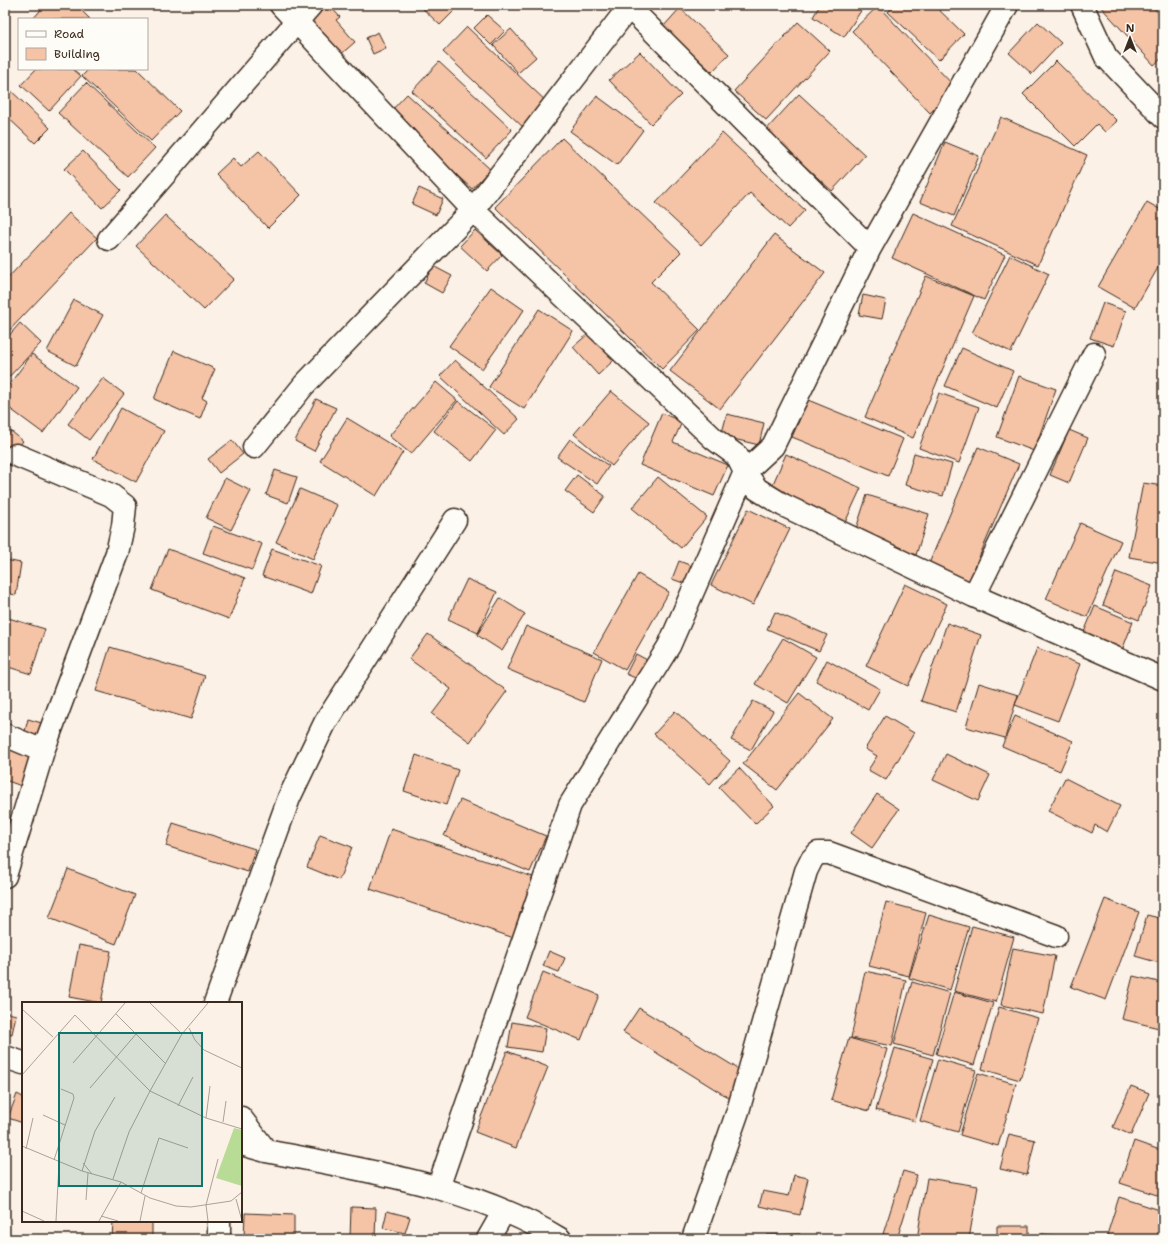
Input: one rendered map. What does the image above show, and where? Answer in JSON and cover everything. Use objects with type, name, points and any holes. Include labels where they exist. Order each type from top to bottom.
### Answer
[{"type":"street","points":[[281,5],[474,210],[714,439],[737,456],[745,472],[757,489],[783,505],[974,596],[1163,679]]},
{"type":"street","points":[[109,239],[311,5]]},
{"type":"street","points":[[438,1188],[570,805],[669,646],[745,472],[772,446],[870,248],[1006,5]]},
{"type":"street","points":[[1082,5],[1106,57],[1163,117]]},
{"type":"street","points":[[254,447],[304,386],[474,210],[628,6],[870,248]]},
{"type":"street","points":[[974,596],[1094,354]]},
{"type":"street","points":[[5,876],[44,751],[117,553],[124,526],[125,506],[111,495],[16,455]]},
{"type":"street","points":[[215,1002],[289,798],[325,723],[455,520]]},
{"type":"street","points":[[5,735],[44,751]]},
{"type":"street","points":[[694,1239],[738,1111],[806,871],[812,859],[818,853],[829,853],[1056,936]]},
{"type":"street","points":[[5,1058],[22,1063]]},
{"type":"street","points":[[242,1119],[266,1151]]},
{"type":"street","points":[[242,1144],[266,1151],[438,1188],[504,1211],[560,1239]]},
{"type":"street","points":[[488,1239],[504,1211]]},
{"type":"street","points":[[219,1222],[219,1239]]},
{"type":"building","points":[[45,5],[76,5],[89,18],[34,18]]},
{"type":"building","points":[[329,5],[340,17],[336,20],[355,42],[339,56],[309,22]]},
{"type":"building","points":[[419,5],[460,5],[440,25]]},
{"type":"building","points":[[820,5],[864,6],[844,37],[813,17]]},
{"type":"building","points":[[895,5],[934,5],[964,34],[939,60],[888,12]]},
{"type":"building","points":[[1099,5],[1151,5],[1163,18],[1163,57],[1154,65]]},
{"type":"building","points":[[1154,5],[1163,5],[1163,14]]},
{"type":"building","points":[[878,6],[956,88],[930,113],[852,31]]},
{"type":"building","points":[[680,8],[729,54],[712,72],[663,27]]},
{"type":"building","points":[[487,15],[505,31],[491,45],[474,28]]},
{"type":"building","points":[[798,22],[830,51],[766,120],[734,91]]},
{"type":"building","points":[[1038,22],[1061,43],[1032,74],[1009,53]]},
{"type":"building","points":[[467,27],[548,103],[524,128],[443,52]]},
{"type":"building","points":[[511,29],[536,57],[518,73],[493,45]]},
{"type":"building","points":[[378,32],[386,48],[373,54],[366,38]]},
{"type":"building","points":[[640,52],[681,95],[651,124],[609,80]]},
{"type":"building","points":[[1056,61],[1117,121],[1105,132],[1097,124],[1075,146],[1023,94]]},
{"type":"building","points":[[439,62],[512,130],[486,158],[412,91]]},
{"type":"building","points":[[35,70],[74,70],[81,76],[49,111],[21,85]]},
{"type":"building","points":[[88,70],[138,70],[180,111],[151,141],[82,76]]},
{"type":"building","points":[[86,83],[155,148],[128,177],[58,113]]},
{"type":"building","points":[[5,85],[50,128],[35,143],[5,115]]},
{"type":"building","points":[[407,94],[490,169],[472,189],[389,113]]},
{"type":"building","points":[[799,94],[865,155],[832,191],[766,130]]},
{"type":"building","points":[[597,96],[643,130],[617,165],[570,131]]},
{"type":"building","points":[[1001,117],[1087,155],[1038,265],[952,226]]},
{"type":"building","points":[[722,133],[805,210],[788,228],[750,193],[701,245],[656,203]]},
{"type":"building","points":[[562,138],[681,252],[651,282],[700,330],[662,369],[495,207]]},
{"type":"building","points":[[945,142],[979,156],[954,216],[920,202]]},
{"type":"building","points":[[83,151],[121,190],[102,208],[64,169]]},
{"type":"building","points":[[259,151],[301,195],[268,228],[216,174],[233,158],[241,167]]},
{"type":"building","points":[[419,188],[443,199],[436,215],[412,204]]},
{"type":"building","points":[[1147,202],[1163,211],[1163,259],[1135,308],[1098,287]]},
{"type":"building","points":[[69,213],[97,238],[5,335],[5,281]]},
{"type":"building","points":[[913,213],[1005,255],[984,300],[892,258]]},
{"type":"building","points":[[165,215],[234,279],[204,310],[136,246]]},
{"type":"building","points":[[475,230],[502,255],[487,271],[460,246]]},
{"type":"building","points":[[774,235],[825,273],[720,409],[670,371]]},
{"type":"building","points":[[1010,255],[1049,274],[1011,352],[972,333]]},
{"type":"building","points":[[433,266],[452,276],[442,293],[424,283]]},
{"type":"building","points":[[926,276],[974,296],[913,438],[865,417]]},
{"type":"building","points":[[491,287],[524,310],[482,369],[449,346]]},
{"type":"building","points":[[863,295],[886,300],[882,319],[859,315]]},
{"type":"building","points":[[74,300],[103,315],[76,366],[47,351]]},
{"type":"building","points":[[1103,303],[1126,311],[1114,346],[1090,338]]},
{"type":"building","points":[[539,309],[573,331],[524,409],[489,387]]},
{"type":"building","points":[[20,323],[41,343],[5,381],[5,340]]},
{"type":"building","points":[[589,333],[614,360],[598,375],[573,347]]},
{"type":"building","points":[[962,348],[1013,371],[997,408],[945,386]]},
{"type":"building","points":[[174,351],[215,369],[202,398],[207,401],[200,419],[154,399]]},
{"type":"building","points":[[32,354],[77,387],[43,433],[5,405],[5,390]]},
{"type":"building","points":[[455,360],[519,419],[504,435],[440,376]]},
{"type":"building","points":[[1019,376],[1056,389],[1034,451],[997,437]]},
{"type":"building","points":[[103,378],[124,394],[89,440],[68,424]]},
{"type":"building","points":[[436,382],[457,400],[411,454],[389,436]]},
{"type":"building","points":[[611,391],[649,422],[612,466],[574,434]]},
{"type":"building","points":[[939,393],[979,407],[959,463],[919,448]]},
{"type":"building","points":[[316,399],[336,408],[314,451],[295,441]]},
{"type":"building","points":[[808,400],[903,439],[888,476],[792,437]]},
{"type":"building","points":[[458,401],[496,430],[472,461],[434,431]]},
{"type":"building","points":[[121,408],[164,431],[136,482],[93,459]]},
{"type":"building","points":[[662,413],[682,422],[673,442],[728,465],[714,496],[640,465]]},
{"type":"building","points":[[727,414],[764,423],[759,445],[721,436]]},
{"type":"building","points":[[347,418],[403,452],[376,496],[320,461]]},
{"type":"building","points":[[1069,430],[1088,438],[1069,483],[1050,475]]},
{"type":"building","points":[[11,431],[23,441],[12,456],[5,451],[5,439]]},
{"type":"building","points":[[570,439],[609,466],[597,484],[557,457]]},
{"type":"building","points":[[232,440],[243,454],[219,473],[208,459]]},
{"type":"building","points":[[978,447],[1019,464],[968,583],[928,566]]},
{"type":"building","points":[[914,453],[952,464],[943,496],[905,485]]},
{"type":"building","points":[[786,454],[861,488],[843,527],[769,493]]},
{"type":"building","points":[[275,470],[297,477],[288,503],[266,495]]},
{"type":"building","points":[[577,475],[605,496],[594,512],[565,491]]},
{"type":"building","points":[[658,477],[707,517],[681,548],[632,508]]},
{"type":"building","points":[[225,478],[251,491],[231,530],[206,518]]},
{"type":"building","points":[[1143,483],[1163,486],[1163,563],[1129,557]]},
{"type":"building","points":[[300,489],[337,505],[313,559],[276,542]]},
{"type":"building","points":[[867,495],[929,514],[916,555],[854,535]]},
{"type":"building","points":[[748,509],[790,529],[753,605],[711,585]]},
{"type":"building","points":[[1080,523],[1121,541],[1087,617],[1046,599]]},
{"type":"building","points":[[213,526],[262,544],[252,570],[203,553]]},
{"type":"building","points":[[168,549],[245,578],[229,619],[152,590]]},
{"type":"building","points":[[272,549],[321,566],[311,594],[262,576]]},
{"type":"building","points":[[5,560],[21,563],[16,595],[5,593]]},
{"type":"building","points":[[679,561],[692,566],[686,584],[672,579]]},
{"type":"building","points":[[1116,572],[1152,586],[1139,620],[1103,605]]},
{"type":"building","points":[[638,574],[669,592],[625,670],[594,652]]},
{"type":"building","points":[[467,579],[497,592],[478,633],[448,619]]},
{"type":"building","points":[[905,584],[947,604],[908,686],[866,666]]},
{"type":"building","points":[[500,598],[525,614],[502,651],[477,635]]},
{"type":"building","points":[[1095,606],[1133,622],[1121,653],[1082,637]]},
{"type":"building","points":[[775,612],[827,635],[819,651],[767,629]]},
{"type":"building","points":[[5,617],[45,629],[31,674],[5,666]]},
{"type":"building","points":[[947,623],[981,635],[956,712],[921,701]]},
{"type":"building","points":[[526,626],[602,659],[584,702],[507,669]]},
{"type":"building","points":[[428,634],[507,691],[470,742],[432,714],[451,689],[409,659]]},
{"type":"building","points":[[783,638],[816,657],[788,703],[755,684]]},
{"type":"building","points":[[110,647],[205,676],[191,719],[96,691]]},
{"type":"building","points":[[1037,648],[1080,664],[1058,721],[1015,705]]},
{"type":"building","points":[[636,654],[649,661],[640,680],[626,674]]},
{"type":"building","points":[[827,660],[880,689],[868,710],[816,681]]},
{"type":"building","points":[[979,683],[1018,695],[1005,738],[966,727]]},
{"type":"building","points":[[799,693],[833,719],[777,790],[743,764]]},
{"type":"building","points":[[753,701],[773,711],[751,750],[731,740]]},
{"type":"building","points":[[675,711],[730,761],[710,784],[654,734]]},
{"type":"building","points":[[885,716],[914,733],[886,780],[868,770],[877,756],[865,749]]},
{"type":"building","points":[[1015,716],[1073,741],[1060,771],[1002,746]]},
{"type":"building","points":[[28,719],[45,724],[40,740],[24,735]]},
{"type":"building","points":[[5,747],[34,758],[24,787],[5,780]]},
{"type":"building","points":[[946,754],[990,775],[978,801],[933,780]]},
{"type":"building","points":[[416,755],[458,770],[446,805],[404,791]]},
{"type":"building","points":[[739,768],[774,806],[755,824],[719,787]]},
{"type":"building","points":[[1065,778],[1120,806],[1107,832],[1095,825],[1092,833],[1048,811]]},
{"type":"building","points":[[877,794],[899,809],[872,848],[851,833]]},
{"type":"building","points":[[460,800],[546,836],[530,872],[444,836]]},
{"type":"building","points":[[173,823],[255,849],[248,872],[166,846]]},
{"type":"building","points":[[391,829],[536,878],[514,938],[370,889]]},
{"type":"building","points":[[320,835],[352,847],[339,880],[307,867]]},
{"type":"building","points":[[68,869],[135,895],[116,944],[49,918]]},
{"type":"building","points":[[1105,899],[1139,912],[1106,1000],[1071,987]]},
{"type":"building","points":[[886,902],[926,913],[909,976],[869,966]]},
{"type":"building","points":[[929,915],[969,927],[950,990],[909,978]]},
{"type":"building","points":[[1147,915],[1163,919],[1163,964],[1135,956]]},
{"type":"building","points":[[972,926],[1014,937],[996,1002],[954,991]]},
{"type":"building","points":[[79,945],[111,951],[101,1002],[69,997]]},
{"type":"building","points":[[1013,948],[1055,956],[1043,1014],[1001,1005]]},
{"type":"building","points":[[549,951],[565,958],[559,972],[543,966]]},
{"type":"building","points":[[865,971],[906,980],[892,1046],[851,1038]]},
{"type":"building","points":[[543,972],[599,995],[581,1040],[525,1017]]},
{"type":"building","points":[[1133,976],[1163,983],[1163,1029],[1122,1019]]},
{"type":"building","points":[[912,982],[950,993],[933,1055],[894,1044]]},
{"type":"building","points":[[954,992],[993,1003],[974,1065],[936,1054]]},
{"type":"building","points":[[999,1007],[1038,1018],[1020,1080],[982,1069]]},
{"type":"building","points":[[639,1008],[745,1073],[729,1098],[623,1032]]},
{"type":"building","points":[[5,1012],[16,1015],[12,1034],[5,1033]]},
{"type":"building","points":[[512,1022],[546,1028],[542,1052],[508,1047]]},
{"type":"building","points":[[849,1038],[887,1049],[869,1111],[831,1100]]},
{"type":"building","points":[[895,1048],[933,1059],[915,1121],[876,1110]]},
{"type":"building","points":[[507,1051],[548,1067],[516,1148],[475,1132]]},
{"type":"building","points":[[938,1059],[976,1070],[958,1132],[920,1121]]},
{"type":"building","points":[[978,1073],[1016,1084],[998,1146],[960,1135]]},
{"type":"building","points":[[1131,1086],[1149,1093],[1131,1135],[1113,1127]]},
{"type":"building","points":[[17,1094],[22,1096],[22,1123],[8,1118]]},
{"type":"building","points":[[1009,1134],[1035,1140],[1027,1175],[1000,1169]]},
{"type":"building","points":[[1134,1141],[1163,1151],[1163,1197],[1120,1183]]},
{"type":"building","points":[[903,1171],[917,1175],[897,1239],[883,1234]]},
{"type":"building","points":[[794,1175],[808,1178],[800,1215],[759,1206],[763,1191],[789,1196]]},
{"type":"building","points":[[927,1178],[978,1186],[969,1239],[917,1239]]},
{"type":"building","points":[[1119,1197],[1163,1211],[1163,1239],[1106,1238]]},
{"type":"building","points":[[351,1207],[376,1208],[375,1239],[350,1239]]},
{"type":"building","points":[[387,1211],[410,1217],[405,1233],[383,1228]]},
{"type":"building","points":[[245,1213],[294,1215],[294,1239],[244,1239]]},
{"type":"building","points":[[113,1222],[152,1222],[152,1239],[112,1239]]},
{"type":"building","points":[[997,1226],[1029,1226],[1029,1239],[997,1239]]},
{"type":"building","points":[[800,1234],[801,1239],[767,1239],[767,1235]]},
{"type":"building","points":[[1042,1234],[1090,1239],[1042,1239]]}]
